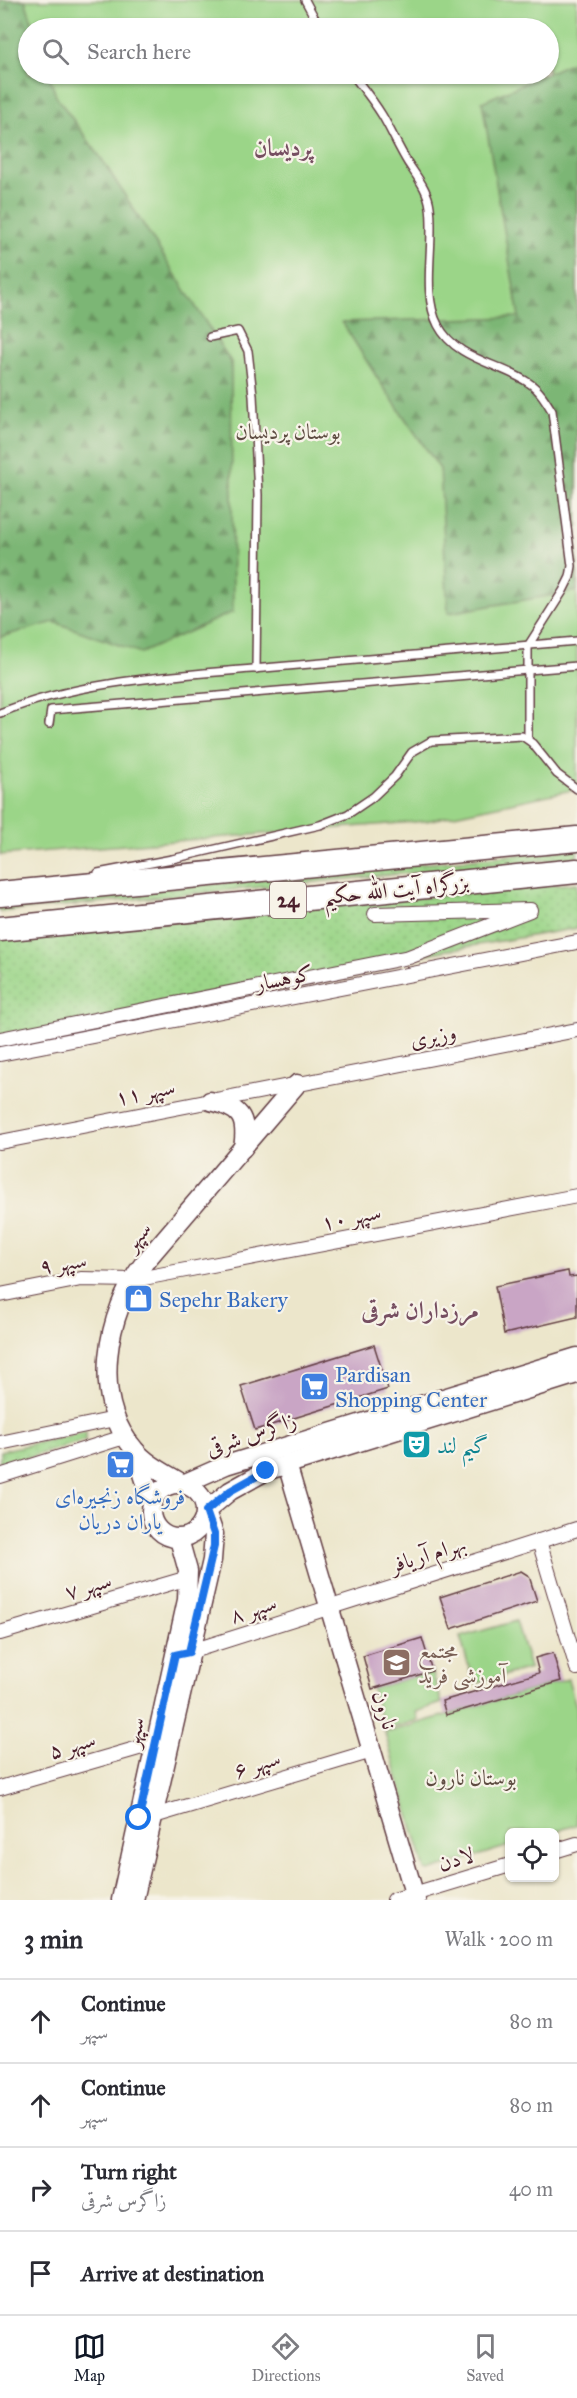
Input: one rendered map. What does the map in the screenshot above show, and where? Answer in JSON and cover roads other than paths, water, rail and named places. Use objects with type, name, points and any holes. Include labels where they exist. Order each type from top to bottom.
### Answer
[{"type":"highway","name":"بزرگراه آیت الله حکیم","points":[[0,893],[577,839]]},
{"type":"highway","name":"بزرگراه آیت الله حکیم","points":[[0,928],[577,871]]},
{"type":"street","points":[[0,1039],[409,957],[530,910],[375,914]]},
{"type":"street","name":"کوهسار","points":[[0,1054],[577,942]]},
{"type":"street","name":"وزیری","points":[[297,1084],[577,1030]]},
{"type":"street","name":"سپهر ۱۱","points":[[0,1142],[297,1084]]},
{"type":"street","name":"سپهر","points":[[135,1452],[115,1419],[108,1377],[108,1352],[116,1317],[133,1280],[297,1084]]},
{"type":"street","points":[[210,1101],[227,1105],[240,1114],[244,1124],[243,1148]]},
{"type":"street","name":"سپهر ۱۰","points":[[133,1280],[577,1196]]},
{"type":"street","name":"سپهر ۹","points":[[0,1295],[81,1279],[133,1280]]},
{"type":"street","name":"زاگرس شرقی","points":[[183,1484],[226,1466],[577,1357]]},
{"type":"street","name":"زاگرس شرقی","points":[[206,1511],[220,1497],[239,1485],[287,1464],[577,1374]]},
{"type":"street","points":[[0,1443],[115,1419]]},
{"type":"street","points":[[0,1476],[124,1437]]},
{"type":"street","points":[[135,1452],[199,1494],[206,1511],[202,1525],[191,1536],[179,1539],[164,1535],[156,1529],[150,1511],[152,1502],[164,1488],[183,1484]]},
{"type":"street","points":[[135,1452],[152,1502]]},
{"type":"street","name":"نارون","points":[[287,1464],[415,1897]]},
{"type":"street","points":[[226,1466],[218,1474],[216,1479],[218,1484],[223,1487],[239,1485]]},
{"type":"street","name":"سپهر","points":[[121,1900],[146,1817],[182,1653],[208,1576],[214,1534],[206,1511]]},
{"type":"street","name":"بهرام آریافر","points":[[330,1607],[577,1529]]},
{"type":"street","name":"سپهر","points":[[179,1539],[186,1559],[188,1578],[182,1653]]},
{"type":"street","points":[[539,1542],[577,1668]]},
{"type":"street","points":[[188,1578],[208,1576]]},
{"type":"street","name":"سپهر ۷","points":[[0,1633],[188,1578]]},
{"type":"street","name":"سپهر ۸","points":[[182,1653],[330,1607]]},
{"type":"street","name":"سپهر ۵","points":[[0,1788],[163,1741]]},
{"type":"street","name":"سپهر ۶","points":[[146,1817],[372,1751]]},
{"type":"street","name":"سپهر","points":[[134,1900],[146,1817]]},
{"type":"street","points":[[559,1850],[577,1844]]},
{"type":"street","name":"لادن","points":[[394,1900],[415,1897],[505,1866]]},
{"type":"lane","points":[[305,0],[315,18]]},
{"type":"lane","points":[[359,84],[381,113],[407,162],[422,184],[430,205],[432,236],[430,295],[437,324],[451,344],[483,362],[531,383],[552,411],[572,566],[570,577],[563,591],[528,645],[528,739]]},
{"type":"lane","points":[[210,337],[238,331],[248,351],[253,395],[258,495],[256,669]]},
{"type":"lane","points":[[0,713],[22,704],[81,688],[173,676],[577,641]]},
{"type":"lane","points":[[49,724],[51,710],[577,666]]},
{"type":"lane","points":[[92,875],[320,825],[348,814],[373,797],[395,776],[412,752],[431,741],[515,735],[528,739],[557,774],[577,789]]},
{"type":"lane","points":[[0,893],[69,879]]},
{"type":"place","name":"Sepehr Bakery","points":[[138,1299]]},
{"type":"place","name":"Pardisan Shopping Center","points":[[314,1387]]},
{"type":"place","name":"گیم لند","points":[[416,1445]]},
{"type":"place","name":"فروشگاه زنجیره‌ای یاران دریان","points":[[120,1464]]},
{"type":"place","name":"مجتمع آموزشی فرید","points":[[397,1663]]},
{"type":"district","name":"پردیسان","points":[[283,148]]},
{"type":"district","name":"مرزداران شرقی","points":[[420,1310]]},
{"type":"park label","name":"بوستان پردیسان","points":[[288,431]]},
{"type":"park label","name":"بوستان نارون","points":[[471,1777]]}]
